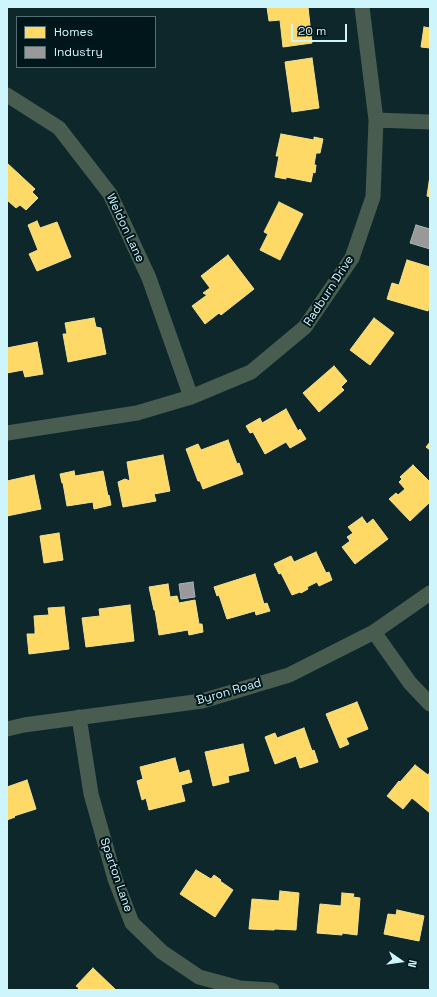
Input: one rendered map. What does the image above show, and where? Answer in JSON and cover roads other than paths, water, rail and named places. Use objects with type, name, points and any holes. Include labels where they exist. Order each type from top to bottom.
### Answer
[{"type":"street","name":"Radburn Drive","points":[[7,433],[136,413],[191,397],[251,372],[305,328],[352,258],[373,197],[376,120],[362,7]]},
{"type":"street","name":"Weldon Lane","points":[[7,95],[59,128],[110,194],[149,278],[191,397]]},
{"type":"street","points":[[376,120],[430,122]]},
{"type":"street","name":"Byron Road","points":[[7,729],[79,717],[202,701],[289,675],[374,632],[430,593]]},
{"type":"street","points":[[374,632],[410,683],[430,704]]},
{"type":"street","name":"Sparton Lane","points":[[79,717],[91,794],[115,879],[132,923],[162,952],[199,977],[240,988],[272,990]]}]
